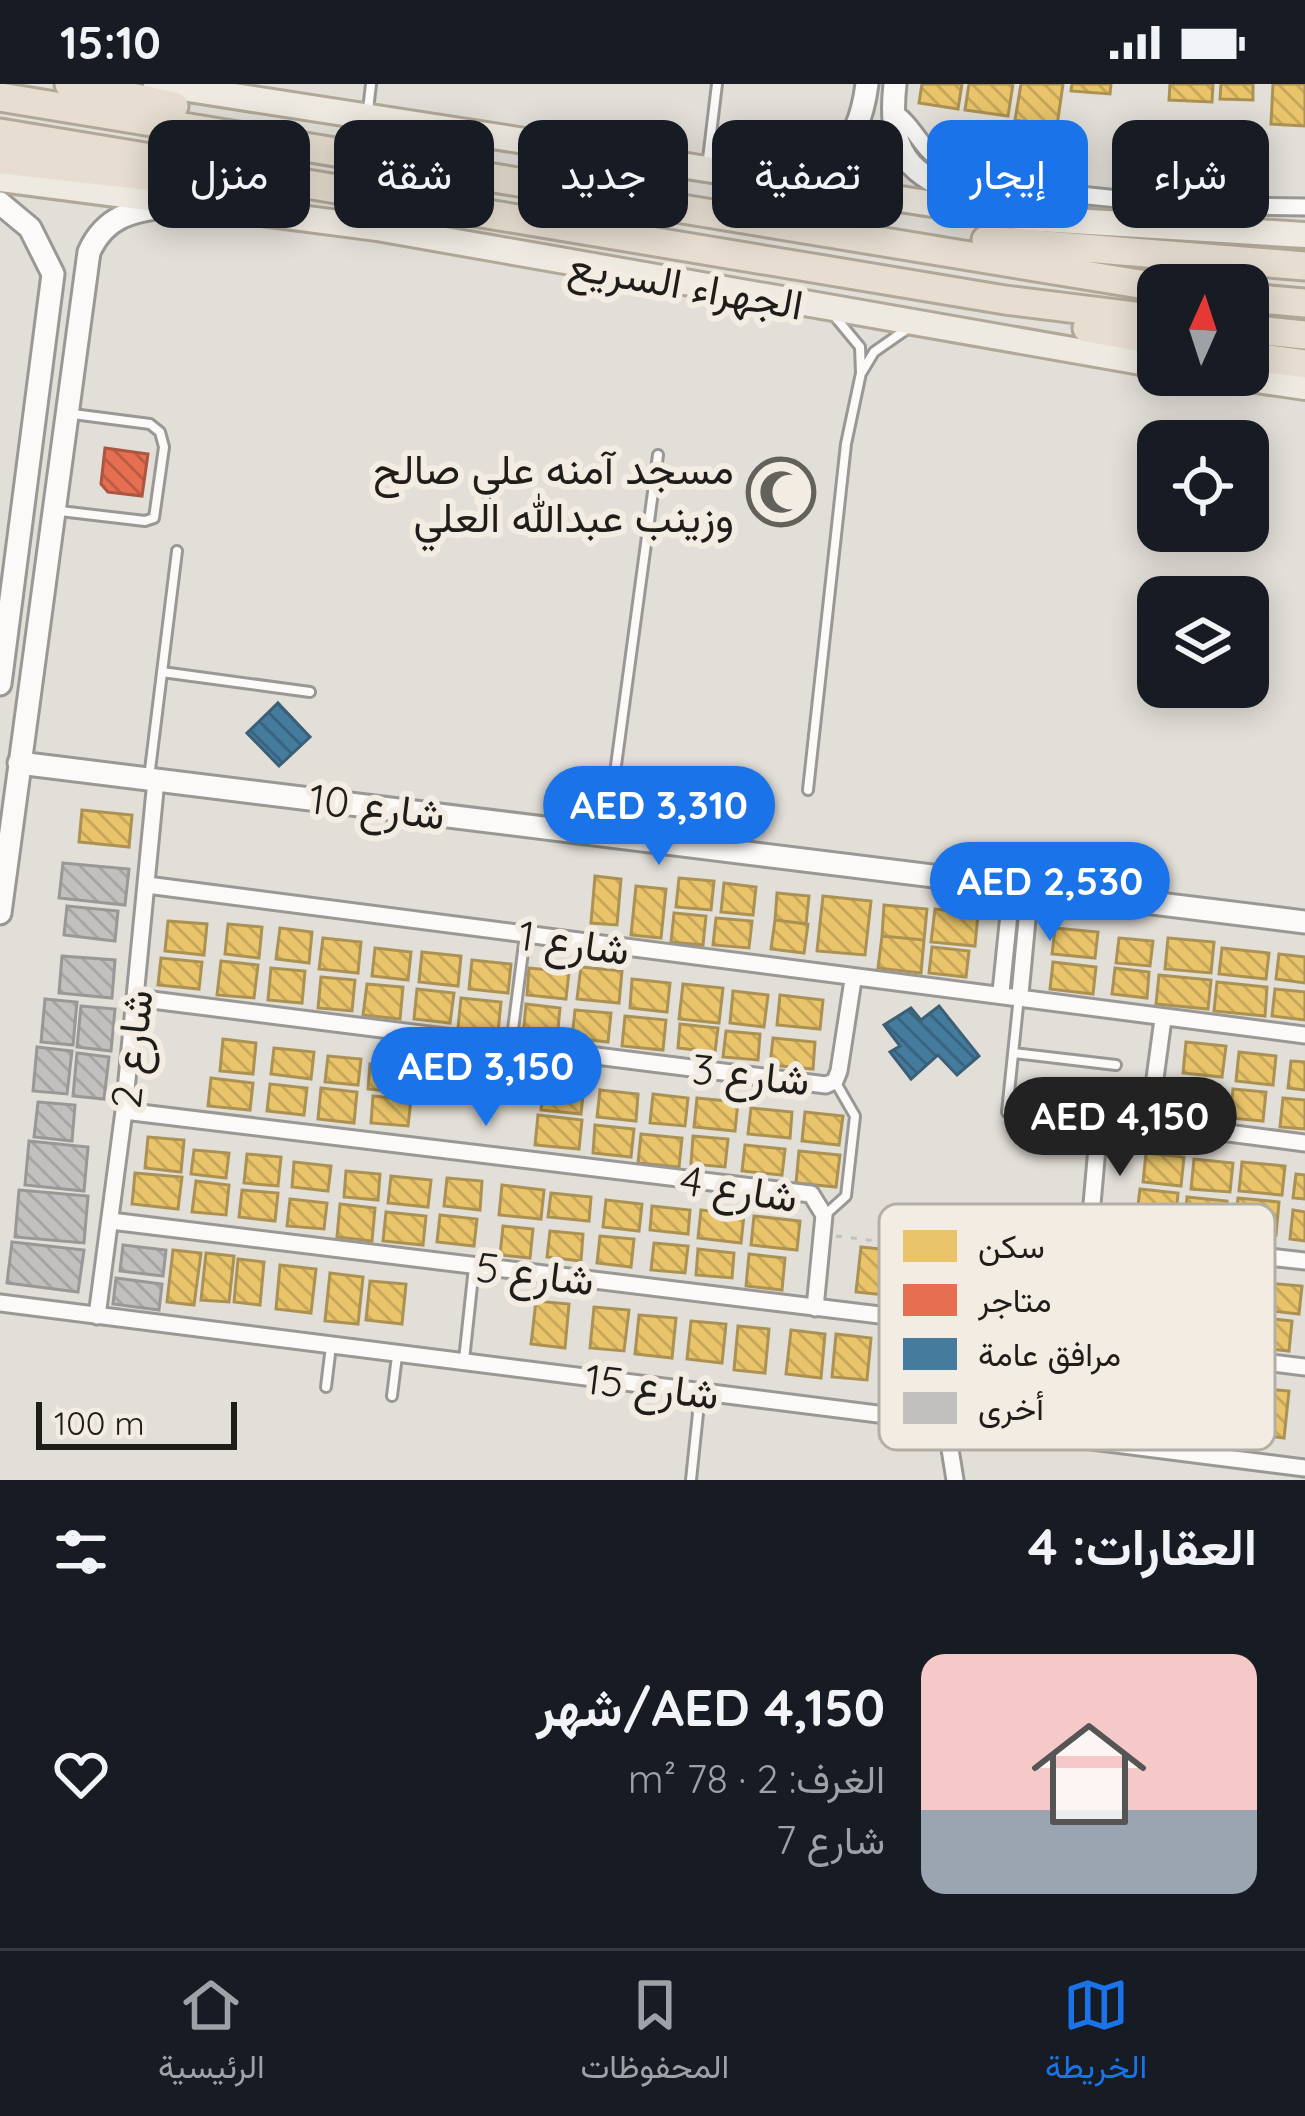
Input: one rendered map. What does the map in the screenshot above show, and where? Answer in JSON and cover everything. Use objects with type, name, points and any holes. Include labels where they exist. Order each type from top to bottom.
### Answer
[{"type":"highway","points":[[69,84],[194,110],[322,148]]},
{"type":"highway","name":"الجهراء السريع","points":[[0,97],[518,179]]},
{"type":"highway","name":"الجهراء السريع","points":[[0,133],[148,158]]},
{"type":"highway","points":[[0,160],[148,177]]},
{"type":"highway","name":"الجهراء السريع","points":[[310,185],[968,294],[1137,317]]},
{"type":"highway","points":[[688,203],[1026,245],[1305,266]]},
{"type":"highway","name":"الجهراء السريع","points":[[688,207],[1137,283]]},
{"type":"highway","points":[[968,294],[1044,320],[1137,337]]},
{"type":"highway","points":[[1269,300],[1305,303]]},
{"type":"highway","points":[[1269,331],[1305,335]]},
{"type":"highway","points":[[1269,359],[1305,364]]},
{"type":"main road","points":[[156,84],[296,100],[927,202]]},
{"type":"main road","name":"الجهراء السريع","points":[[0,178],[148,196]]},
{"type":"main road","name":"الجهراء السريع","points":[[310,219],[1137,362]]},
{"type":"main road","points":[[1088,222],[1305,235]]},
{"type":"main road","points":[[1269,382],[1305,387]]},
{"type":"street","points":[[895,84],[894,137],[912,169],[927,176]]},
{"type":"street","points":[[296,100],[776,169],[810,166],[846,148],[865,94]]},
{"type":"street","points":[[865,94],[874,113],[892,111]]},
{"type":"street","points":[[892,111],[937,160],[982,177],[1226,206],[1305,207]]},
{"type":"street","points":[[0,203],[30,228],[53,274],[34,438],[9,537],[0,684]]},
{"type":"street","points":[[0,913],[83,278],[96,236],[117,218],[148,211]]},
{"type":"street","points":[[53,274],[70,268],[83,278]]},
{"type":"street","points":[[34,438],[50,430],[61,442]]},
{"type":"street","name":"شارع 10","points":[[19,764],[1305,922]]},
{"type":"street","name":"شارع 2","points":[[97,1316],[136,998],[152,780]]},
{"type":"street","name":"شارع 1","points":[[147,885],[853,980],[1020,994],[1162,1019],[1305,1036]]},
{"type":"street","points":[[1001,992],[1022,886]]},
{"type":"street","points":[[1020,994],[1022,886]]},
{"type":"street","name":"شارع 3","points":[[136,998],[826,1085],[835,1082],[853,980]]},
{"type":"street","points":[[1149,1123],[1162,1019]]},
{"type":"street","name":"شارع 4","points":[[124,1111],[811,1194],[824,1215],[815,1308]]},
{"type":"street","points":[[1092,1204],[1098,1138],[1120,1119],[1305,1143]]},
{"type":"street","name":"شارع 5","points":[[111,1221],[879,1316]]},
{"type":"street","points":[[1275,1259],[1305,1262]]},
{"type":"street","name":"شارع 15","points":[[0,1303],[879,1415]]},
{"type":"street","name":"شارع 5","points":[[1275,1364],[1305,1367]]},
{"type":"street","points":[[953,1450],[955,1480]]},
{"type":"street","points":[[955,1456],[957,1450]]},
{"type":"street","name":"شارع 15","points":[[1124,1450],[1267,1472],[1305,1468]]},
{"type":"lane","points":[[368,110],[371,84]]},
{"type":"lane","points":[[708,159],[717,84]]},
{"type":"lane","points":[[808,790],[846,444],[861,373],[860,347],[828,310]]},
{"type":"lane","points":[[861,373],[874,352],[913,326]]},
{"type":"lane","points":[[52,510],[137,522],[154,518],[164,447],[160,432],[149,424],[65,413]]},
{"type":"lane","points":[[607,833],[658,455]]},
{"type":"lane","points":[[152,780],[177,551]]},
{"type":"lane","points":[[162,672],[310,692]]},
{"type":"lane","points":[[511,1046],[525,936]]},
{"type":"lane","points":[[1007,1112],[1020,994]]},
{"type":"lane","points":[[1014,1053],[1116,1065]]},
{"type":"lane","points":[[824,1215],[846,1196],[855,1116],[835,1082]]},
{"type":"lane","points":[[464,1363],[474,1266]]},
{"type":"lane","points":[[326,1387],[331,1346]]},
{"type":"lane","points":[[392,1396],[397,1354]]},
{"type":"lane","points":[[691,1480],[700,1392]]},
{"type":"path","points":[[1007,1112],[1080,1122],[1098,1138]]},
{"type":"path","points":[[823,1234],[879,1241]]},
{"type":"building: سكن","points":[[922,84],[962,84],[958,109],[919,103]]},
{"type":"building: سكن","points":[[969,84],[1013,84],[1008,116],[965,110]]},
{"type":"building: سكن","points":[[1021,84],[1063,84],[1058,120],[1015,120]]},
{"type":"building: سكن","points":[[1072,84],[1111,84],[1110,94],[1071,91]]},
{"type":"building: سكن","points":[[1170,84],[1213,84],[1212,102],[1169,100]]},
{"type":"building: سكن","points":[[1221,84],[1253,84],[1253,100],[1220,99]]},
{"type":"building: سكن","points":[[1273,84],[1305,84],[1305,126],[1271,124]]},
{"type":"building: سكن","points":[[82,810],[132,815],[129,847],[79,842]]},
{"type":"building: سكن","points":[[595,876],[621,879],[617,925],[591,923]]},
{"type":"building: سكن","points":[[679,878],[714,881],[711,910],[676,907]]},
{"type":"building: سكن","points":[[724,883],[756,887],[753,915],[721,912]]},
{"type":"building: سكن","points":[[636,886],[666,889],[661,938],[631,935]]},
{"type":"building: سكن","points":[[777,893],[809,896],[806,924],[775,920]]},
{"type":"building: سكن","points":[[823,896],[871,901],[865,955],[817,951]]},
{"type":"building: سكن","points":[[884,905],[927,909],[924,940],[882,936]]},
{"type":"building: سكن","points":[[935,909],[978,914],[975,946],[931,942]]},
{"type":"building: سكن","points":[[674,913],[706,916],[703,945],[671,942]]},
{"type":"building: سكن","points":[[716,918],[752,921],[749,948],[713,945]]},
{"type":"building: سكن","points":[[775,920],[808,924],[804,953],[771,949]]},
{"type":"building: سكن","points":[[168,921],[207,924],[204,955],[165,951]]},
{"type":"building: سكن","points":[[228,924],[262,927],[259,958],[225,954]]},
{"type":"building: سكن","points":[[280,928],[312,932],[309,963],[276,959]]},
{"type":"building: سكن","points":[[1055,928],[1098,932],[1095,958],[1052,954]]},
{"type":"building: سكن","points":[[882,936],[924,940],[921,973],[878,968]]},
{"type":"building: سكن","points":[[323,938],[361,942],[358,973],[319,969]]},
{"type":"building: سكن","points":[[1119,938],[1153,941],[1150,966],[1116,963]]},
{"type":"building: سكن","points":[[1168,938],[1214,942],[1211,973],[1165,969]]},
{"type":"building: سكن","points":[[932,947],[969,951],[966,977],[929,973]]},
{"type":"building: سكن","points":[[375,948],[411,952],[408,980],[372,976]]},
{"type":"building: سكن","points":[[1222,948],[1269,953],[1266,979],[1219,974]]},
{"type":"building: سكن","points":[[422,952],[461,956],[458,986],[419,982]]},
{"type":"building: سكن","points":[[1279,954],[1305,957],[1305,983],[1276,979]]},
{"type":"building: سكن","points":[[161,958],[202,962],[199,989],[158,985]]},
{"type":"building: سكن","points":[[472,960],[511,964],[508,993],[469,989]]},
{"type":"building: سكن","points":[[221,961],[258,965],[254,998],[217,995]]},
{"type":"building: سكن","points":[[1053,962],[1096,967],[1093,994],[1050,989]]},
{"type":"building: سكن","points":[[581,967],[622,971],[619,1003],[577,999]]},
{"type":"building: سكن","points":[[271,968],[305,971],[302,1003],[268,1000]]},
{"type":"building: سكن","points":[[529,968],[569,972],[566,999],[527,995]]},
{"type":"building: سكن","points":[[1115,968],[1149,972],[1147,998],[1112,994]]},
{"type":"building: سكن","points":[[1159,975],[1211,980],[1208,1009],[1156,1004]]},
{"type":"building: سكن","points":[[321,977],[355,980],[352,1011],[318,1008]]},
{"type":"building: سكن","points":[[632,979],[670,983],[667,1012],[630,1008]]},
{"type":"building: سكن","points":[[1217,982],[1267,987],[1265,1016],[1214,1011]]},
{"type":"building: سكن","points":[[367,984],[403,987],[400,1019],[363,1015]]},
{"type":"building: سكن","points":[[683,984],[723,988],[719,1023],[679,1019]]},
{"type":"building: سكن","points":[[417,989],[454,993],[450,1023],[414,1019]]},
{"type":"building: سكن","points":[[1275,989],[1305,992],[1305,1020],[1272,1016]]},
{"type":"building: سكن","points":[[733,991],[768,995],[764,1027],[730,1023]]},
{"type":"building: سكن","points":[[780,995],[823,1000],[820,1029],[777,1025]]},
{"type":"building: سكن","points":[[461,998],[501,1002],[498,1032],[458,1028]]},
{"type":"building: سكن","points":[[526,1004],[560,1008],[557,1040],[523,1036]]},
{"type":"building: سكن","points":[[575,1010],[611,1013],[608,1042],[572,1038]]},
{"type":"building: سكن","points":[[625,1016],[666,1020],[663,1050],[622,1046]]},
{"type":"building: سكن","points":[[680,1024],[718,1028],[715,1052],[678,1048]]},
{"type":"building: سكن","points":[[726,1031],[760,1034],[758,1060],[723,1057]]},
{"type":"building: سكن","points":[[773,1038],[815,1042],[813,1069],[770,1065]]},
{"type":"building: سكن","points":[[223,1039],[256,1043],[253,1074],[220,1071]]},
{"type":"building: سكن","points":[[1186,1042],[1226,1046],[1222,1077],[1183,1073]]},
{"type":"building: سكن","points":[[274,1048],[314,1052],[311,1079],[271,1074]]},
{"type":"building: سكن","points":[[1239,1052],[1276,1056],[1273,1085],[1236,1081]]},
{"type":"building: سكن","points":[[328,1056],[361,1059],[358,1085],[325,1082]]},
{"type":"building: سكن","points":[[1291,1061],[1305,1062],[1305,1090],[1288,1088]]},
{"type":"building: سكن","points":[[370,1064],[408,1068],[405,1093],[368,1089]]},
{"type":"building: سكن","points":[[211,1078],[253,1083],[250,1110],[208,1106]]},
{"type":"building: سكن","points":[[544,1081],[584,1085],[581,1114],[541,1110]]},
{"type":"building: سكن","points":[[1184,1082],[1220,1086],[1217,1117],[1181,1114]]},
{"type":"building: سكن","points":[[270,1084],[307,1088],[304,1115],[267,1111]]},
{"type":"building: سكن","points":[[321,1088],[357,1092],[354,1123],[318,1119]]},
{"type":"building: سكن","points":[[1233,1089],[1266,1092],[1263,1121],[1230,1118]]},
{"type":"building: سكن","points":[[600,1090],[638,1094],[636,1121],[597,1117]]},
{"type":"building: سكن","points":[[653,1094],[688,1098],[685,1126],[650,1123]]},
{"type":"building: سكن","points":[[373,1096],[411,1100],[408,1126],[371,1123]]},
{"type":"building: سكن","points":[[697,1098],[738,1102],[735,1131],[694,1127]]},
{"type":"building: سكن","points":[[1283,1098],[1305,1100],[1305,1129],[1280,1127]]},
{"type":"building: سكن","points":[[751,1108],[792,1112],[790,1138],[748,1134]]},
{"type":"building: سكن","points":[[805,1112],[843,1116],[839,1145],[802,1141]]},
{"type":"building: سكن","points":[[538,1115],[582,1120],[579,1149],[535,1145]]},
{"type":"building: سكن","points":[[595,1125],[634,1129],[631,1157],[593,1153]]},
{"type":"building: سكن","points":[[641,1134],[682,1138],[679,1167],[638,1163]]},
{"type":"building: سكن","points":[[693,1136],[728,1139],[725,1167],[691,1164]]},
{"type":"building: سكن","points":[[148,1137],[184,1140],[181,1172],[145,1168]]},
{"type":"building: سكن","points":[[745,1145],[785,1149],[782,1175],[742,1171]]},
{"type":"building: سكن","points":[[194,1150],[229,1153],[226,1178],[191,1174]]},
{"type":"building: سكن","points":[[799,1151],[840,1155],[836,1187],[796,1183]]},
{"type":"building: سكن","points":[[1146,1153],[1184,1157],[1181,1186],[1143,1182]]},
{"type":"building: سكن","points":[[247,1154],[281,1157],[278,1186],[244,1183]]},
{"type":"building: سكن","points":[[1194,1159],[1233,1163],[1230,1192],[1191,1189]]},
{"type":"building: سكن","points":[[294,1162],[331,1166],[328,1191],[292,1187]]},
{"type":"building: سكن","points":[[1242,1162],[1285,1166],[1282,1195],[1239,1191]]},
{"type":"building: سكن","points":[[346,1171],[380,1174],[378,1200],[344,1197]]},
{"type":"building: سكن","points":[[135,1173],[182,1177],[178,1209],[132,1204]]},
{"type":"building: سكن","points":[[1296,1174],[1305,1175],[1305,1199],[1293,1198]]},
{"type":"building: سكن","points":[[391,1176],[431,1180],[428,1207],[388,1203]]},
{"type":"building: سكن","points":[[447,1178],[482,1181],[480,1210],[444,1206]]},
{"type":"building: سكن","points":[[196,1181],[229,1185],[226,1215],[192,1212]]},
{"type":"building: سكن","points":[[502,1185],[544,1190],[541,1219],[499,1215]]},
{"type":"building: سكن","points":[[1140,1189],[1178,1193],[1177,1204],[1138,1204]]},
{"type":"building: سكن","points":[[242,1190],[278,1193],[275,1221],[239,1217]]},
{"type":"building: سكن","points":[[551,1193],[591,1197],[589,1221],[548,1217]]},
{"type":"building: سكن","points":[[1187,1197],[1227,1201],[1227,1204],[1186,1204]]},
{"type":"building: سكن","points":[[1238,1198],[1279,1202],[1276,1235],[1275,1204],[1237,1204]]},
{"type":"building: سكن","points":[[290,1199],[327,1203],[324,1229],[287,1226]]},
{"type":"building: سكن","points":[[606,1200],[642,1204],[639,1231],[603,1227]]},
{"type":"building: سكن","points":[[340,1204],[375,1208],[372,1241],[337,1237]]},
{"type":"building: سكن","points":[[652,1206],[690,1210],[688,1234],[650,1230]]},
{"type":"building: سكن","points":[[701,1210],[744,1215],[741,1243],[698,1238]]},
{"type":"building: سكن","points":[[1293,1210],[1305,1212],[1305,1241],[1290,1239]]},
{"type":"building: سكن","points":[[386,1212],[426,1216],[423,1245],[383,1241]]},
{"type":"building: سكن","points":[[440,1215],[477,1219],[474,1246],[437,1242]]},
{"type":"building: سكن","points":[[754,1216],[800,1221],[797,1250],[751,1245]]},
{"type":"building: سكن","points":[[503,1226],[533,1229],[530,1258],[500,1255]]},
{"type":"building: سكن","points":[[550,1231],[583,1234],[581,1261],[547,1257]]},
{"type":"building: سكن","points":[[600,1236],[634,1239],[631,1267],[597,1263]]},
{"type":"building: سكن","points":[[654,1243],[688,1246],[685,1273],[651,1270]]},
{"type":"building: سكن","points":[[861,1247],[879,1249],[879,1294],[856,1292]]},
{"type":"building: سكن","points":[[698,1249],[734,1253],[732,1278],[696,1275]]},
{"type":"building: سكن","points":[[173,1250],[201,1253],[194,1305],[167,1302]]},
{"type":"building: سكن","points":[[206,1253],[234,1256],[229,1302],[201,1300]]},
{"type":"building: سكن","points":[[749,1254],[785,1258],[782,1290],[746,1286]]},
{"type":"building: سكن","points":[[238,1259],[264,1262],[260,1305],[234,1302]]},
{"type":"building: سكن","points":[[280,1265],[316,1269],[311,1313],[276,1309]]},
{"type":"building: سكن","points":[[330,1273],[363,1277],[358,1324],[325,1321]]},
{"type":"building: سكن","points":[[370,1281],[406,1284],[402,1324],[366,1320]]},
{"type":"building: سكن","points":[[1275,1284],[1302,1286],[1299,1314],[1275,1311]]},
{"type":"building: سكن","points":[[536,1301],[569,1304],[565,1348],[531,1344]]},
{"type":"building: سكن","points":[[594,1307],[629,1310],[624,1351],[590,1348]]},
{"type":"building: سكن","points":[[639,1315],[676,1318],[672,1358],[635,1354]]},
{"type":"building: سكن","points":[[1275,1319],[1292,1321],[1289,1351],[1275,1349]]},
{"type":"building: سكن","points":[[691,1321],[726,1324],[722,1363],[687,1359]]},
{"type":"building: سكن","points":[[738,1326],[769,1329],[765,1373],[734,1370]]},
{"type":"building: سكن","points":[[791,1330],[825,1334],[821,1378],[786,1374]]},
{"type":"building: سكن","points":[[836,1334],[871,1338],[867,1380],[832,1377]]},
{"type":"building: سكن","points":[[1275,1390],[1289,1391],[1284,1438],[1275,1437]]},
{"type":"building: متاجر","points":[[105,448],[148,454],[142,496],[108,492],[101,484]]},
{"type":"building: مرافق عامة","name":"مسجد آمنه علي صالح وزينب عبدالله العلي","points":[[782,464],[809,493],[780,520],[753,492]]},
{"type":"building: مرافق عامة","points":[[278,703],[310,737],[279,766],[247,733]]},
{"type":"building: مرافق عامة","points":[[939,1006],[979,1056],[957,1075],[938,1055],[911,1079],[890,1052],[900,1046],[884,1025],[911,1008],[921,1020]]},
{"type":"building: أخرى","points":[[63,863],[129,869],[125,905],[59,898]]},
{"type":"building: أخرى","points":[[67,906],[118,911],[115,941],[64,935]]},
{"type":"building: أخرى","points":[[62,956],[115,960],[112,998],[59,993]]},
{"type":"building: أخرى","points":[[45,999],[77,1002],[73,1045],[41,1042]]},
{"type":"building: أخرى","points":[[81,1006],[115,1009],[111,1051],[77,1047]]},
{"type":"building: أخرى","points":[[37,1047],[72,1051],[67,1094],[33,1091]]},
{"type":"building: أخرى","points":[[77,1053],[109,1057],[104,1099],[73,1096]]},
{"type":"building: أخرى","points":[[38,1102],[75,1105],[72,1141],[34,1137]]},
{"type":"building: أخرى","points":[[29,1141],[88,1147],[84,1191],[25,1185]]},
{"type":"building: أخرى","points":[[19,1190],[88,1196],[84,1243],[15,1237]]},
{"type":"building: أخرى","points":[[12,1242],[84,1250],[78,1292],[7,1283]]},
{"type":"building: أخرى","points":[[123,1245],[166,1250],[163,1276],[120,1271]]},
{"type":"building: أخرى","points":[[116,1278],[162,1284],[159,1310],[113,1304]]},
{"type":"place","name":"مسجد آمنه علي صالح وزينب عبدالله العلي","points":[[781,492]]}]
